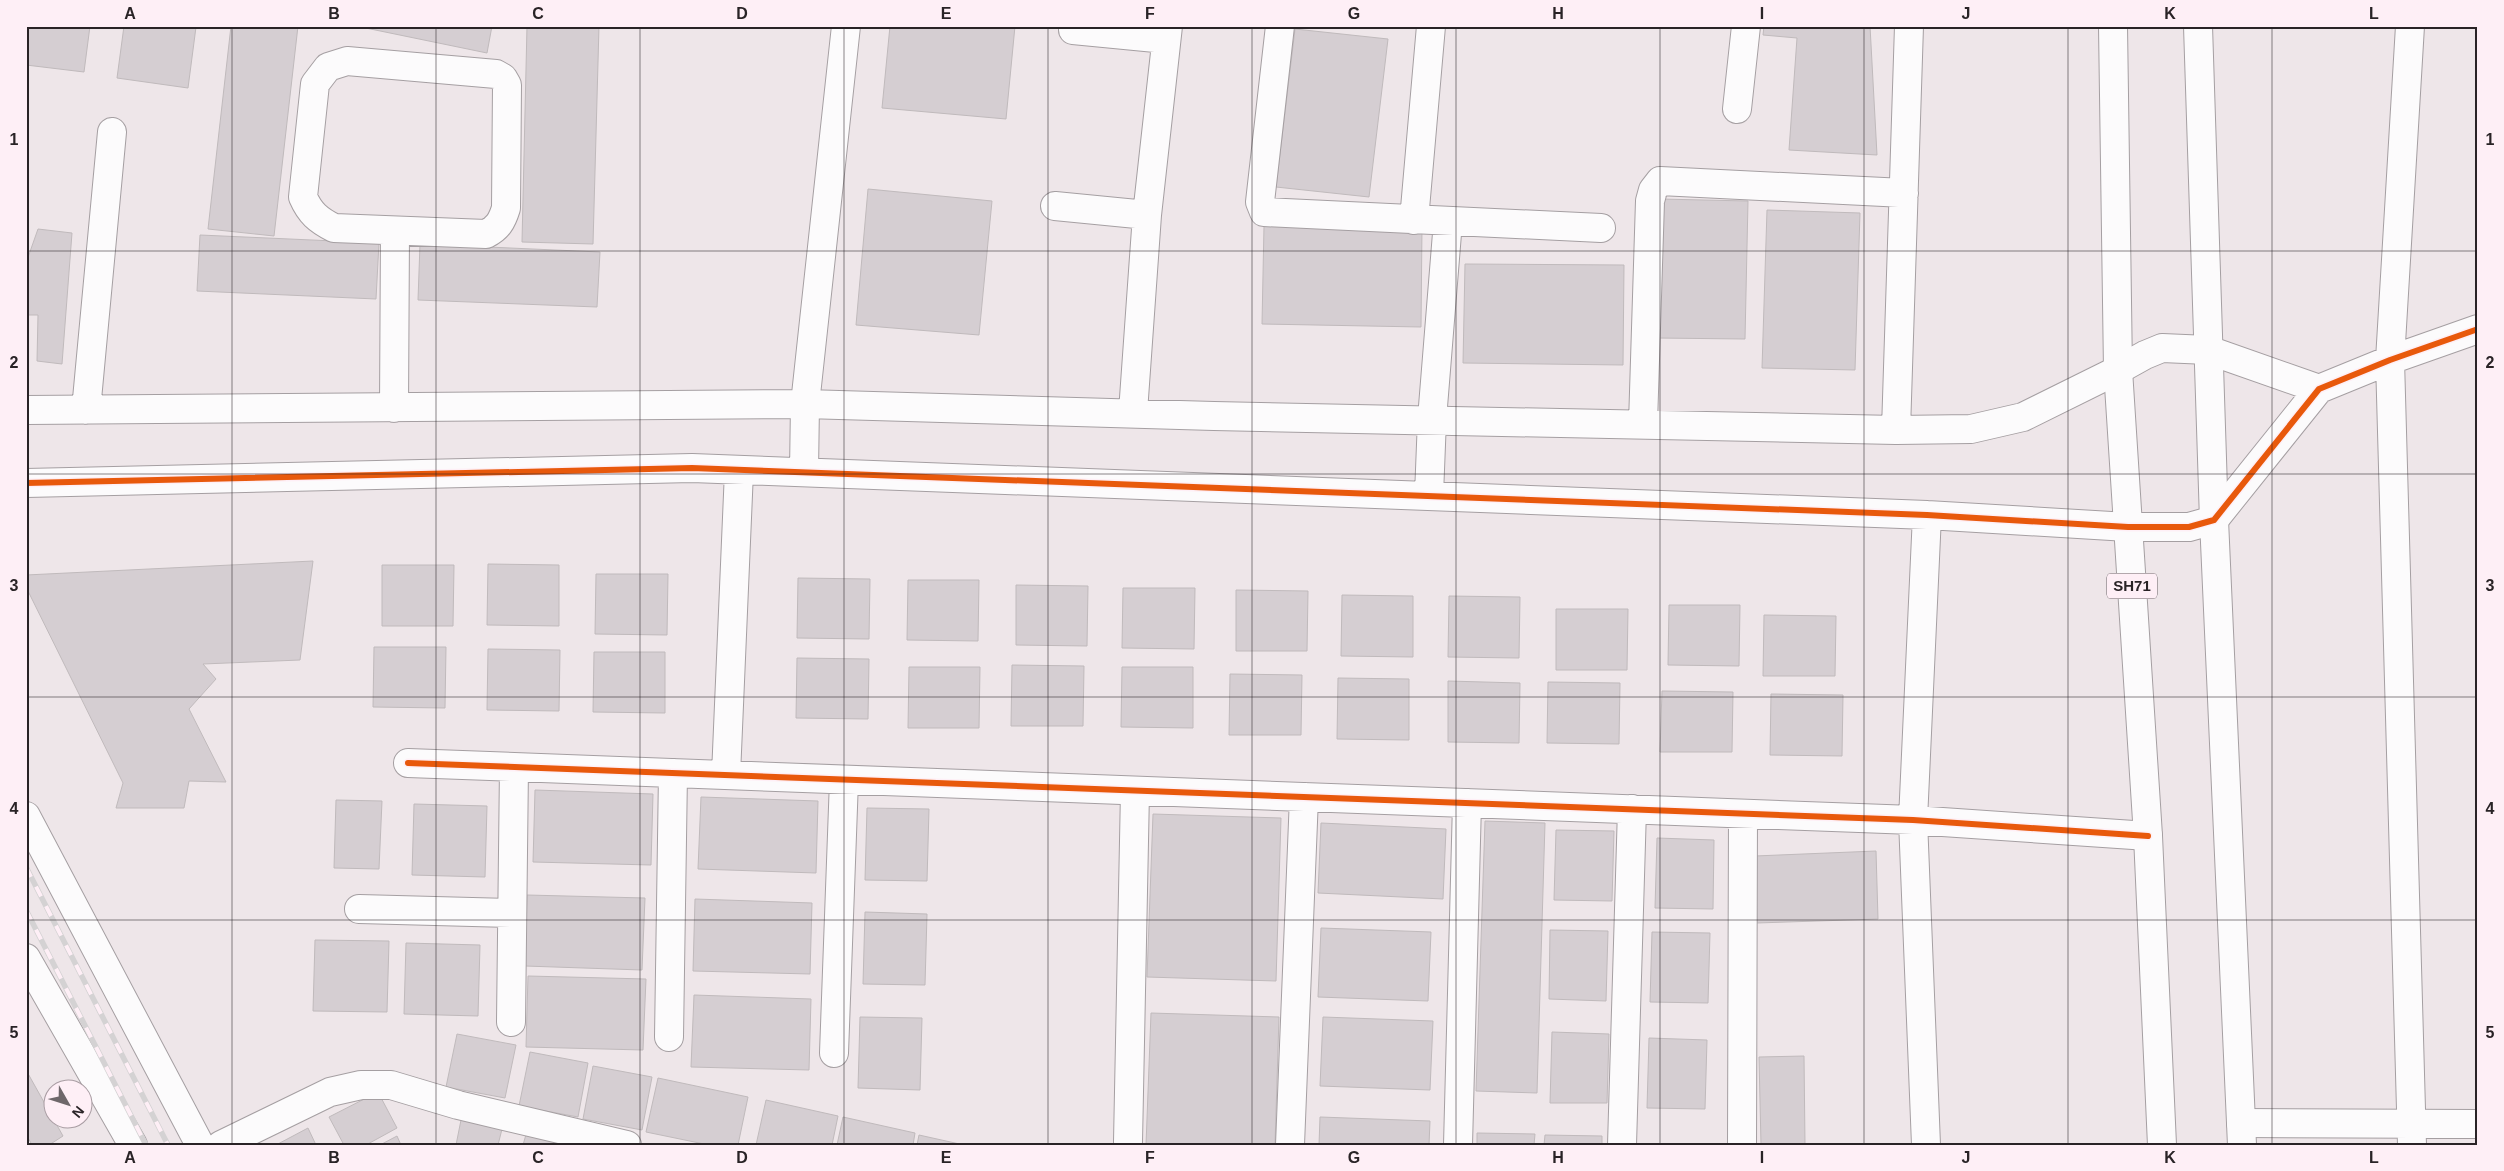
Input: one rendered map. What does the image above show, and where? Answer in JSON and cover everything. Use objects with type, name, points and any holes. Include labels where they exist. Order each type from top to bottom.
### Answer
[{"type":"street","points":[[804,471],[805,404],[846,26]]},
{"type":"street","points":[[1280,26],[1260,202],[1264,212],[1601,228]]},
{"type":"street","points":[[1737,109],[1746,26]]},
{"type":"street","points":[[1896,430],[1909,26]]},
{"type":"street","name":"SH71","points":[[2113,26],[2118,370],[2148,836],[2162,1145]]},
{"type":"street","points":[[2198,26],[2214,520],[2241,1134],[2412,1134],[2478,1124]]},
{"type":"street","points":[[2410,26],[2390,360],[2412,1134]]},
{"type":"street","points":[[1414,220],[1427,27]]},
{"type":"street","points":[[1073,30],[1167,32],[1147,215],[1133,412]]},
{"type":"street","points":[[347,61],[496,74],[503,78],[507,85],[506,208],[503,219],[495,229],[486,234],[395,231],[334,228],[321,222],[309,210],[303,197],[315,84],[320,74],[328,66],[347,61]]},
{"type":"street","points":[[86,410],[112,132]]},
{"type":"street","points":[[1643,424],[1651,195],[1660,181],[1904,193]]},
{"type":"street","points":[[1055,206],[1147,215]]},
{"type":"street","points":[[1429,495],[1432,420],[1448,221]]},
{"type":"street","points":[[394,408],[395,231]]},
{"type":"street","points":[[26,483],[692,468],[1927,514],[2128,527],[2189,527],[2214,520],[2319,389],[2390,360],[2478,329]]},
{"type":"street","points":[[26,410],[805,404],[1896,430],[1971,429],[2023,417],[2118,370],[2145,354],[2162,348],[2208,350],[2319,389]]},
{"type":"street","points":[[726,775],[740,471]]},
{"type":"street","points":[[1926,1145],[1913,820],[1927,514]]},
{"type":"street","points":[[408,763],[1913,820],[2148,836]]},
{"type":"street","points":[[511,1022],[514,767]]},
{"type":"street","points":[[669,1037],[673,773]]},
{"type":"street","points":[[834,1053],[844,780]]},
{"type":"street","points":[[1128,1142],[1135,791]]},
{"type":"street","points":[[1290,1145],[1304,797]]},
{"type":"street","points":[[1458,1145],[1467,803]]},
{"type":"street","points":[[1622,1145],[1632,809]]},
{"type":"street","points":[[1742,1145],[1743,814]]},
{"type":"street","points":[[26,816],[200,1145]]},
{"type":"street","points":[[358,909],[511,913]]},
{"type":"street","points":[[26,958],[133,1145]]},
{"type":"street","points":[[222,1145],[330,1092],[361,1085],[391,1084],[458,1105],[627,1145]]},
{"type":"building","points":[[26,26],[90,26],[84,72],[26,65]]},
{"type":"building","points":[[124,26],[196,27],[188,88],[117,78]]},
{"type":"building","points":[[231,26],[298,26],[274,236],[208,229]]},
{"type":"building","points":[[356,26],[492,26],[487,53]]},
{"type":"building","points":[[527,26],[599,26],[593,244],[522,242]]},
{"type":"building","points":[[890,26],[1015,26],[1006,119],[882,108]]},
{"type":"building","points":[[1764,26],[1870,26],[1877,155],[1789,150],[1797,38],[1763,35]]},
{"type":"building","points":[[1295,29],[1388,39],[1369,197],[1276,187]]},
{"type":"building","points":[[868,189],[992,201],[979,335],[856,325]]},
{"type":"building","points":[[1660,199],[1748,201],[1745,339],[1656,338]]},
{"type":"building","points":[[1767,210],[1860,213],[1855,370],[1762,368]]},
{"type":"building","points":[[1264,226],[1422,227],[1421,327],[1262,324]]},
{"type":"building","points":[[38,229],[72,233],[62,364],[37,361],[38,315],[26,315],[26,263]]},
{"type":"building","points":[[200,235],[379,243],[376,299],[197,291]]},
{"type":"building","points":[[420,244],[600,252],[597,307],[418,300]]},
{"type":"building","points":[[1465,264],[1624,265],[1623,365],[1463,363]]},
{"type":"building","points":[[313,561],[300,660],[203,664],[216,679],[189,709],[226,782],[189,781],[184,808],[116,808],[123,783],[26,587],[26,575]]},
{"type":"building","points":[[488,564],[559,565],[559,626],[487,625]]},
{"type":"building","points":[[382,565],[454,565],[453,626],[382,626]]},
{"type":"building","points":[[596,574],[668,574],[667,635],[595,634]]},
{"type":"building","points":[[798,578],[870,579],[869,639],[797,638]]},
{"type":"building","points":[[908,580],[979,580],[978,641],[907,640]]},
{"type":"building","points":[[1016,585],[1088,586],[1087,646],[1016,645]]},
{"type":"building","points":[[1123,588],[1195,588],[1194,649],[1122,648]]},
{"type":"building","points":[[1236,590],[1308,591],[1307,651],[1236,651]]},
{"type":"building","points":[[1342,595],[1413,596],[1413,657],[1341,656]]},
{"type":"building","points":[[1449,596],[1520,597],[1519,658],[1448,657]]},
{"type":"building","points":[[1669,605],[1740,605],[1739,666],[1668,665]]},
{"type":"building","points":[[1556,609],[1628,609],[1627,670],[1556,670]]},
{"type":"building","points":[[1764,615],[1836,616],[1835,676],[1763,676]]},
{"type":"building","points":[[374,647],[446,647],[445,708],[373,707]]},
{"type":"building","points":[[488,649],[560,650],[559,711],[487,710]]},
{"type":"building","points":[[594,652],[665,652],[665,713],[593,712]]},
{"type":"building","points":[[797,658],[869,659],[868,719],[796,718]]},
{"type":"building","points":[[1012,665],[1084,666],[1083,726],[1011,726]]},
{"type":"building","points":[[909,667],[980,667],[979,728],[908,728]]},
{"type":"building","points":[[1122,667],[1193,667],[1193,728],[1121,727]]},
{"type":"building","points":[[1230,674],[1302,675],[1301,735],[1229,735]]},
{"type":"building","points":[[1338,678],[1409,679],[1409,740],[1337,739]]},
{"type":"building","points":[[1448,681],[1520,683],[1519,743],[1448,742]]},
{"type":"building","points":[[1548,682],[1620,683],[1619,744],[1547,743]]},
{"type":"building","points":[[1662,691],[1733,692],[1732,752],[1660,752]]},
{"type":"building","points":[[1771,694],[1843,695],[1842,756],[1770,755]]},
{"type":"building","points":[[535,790],[653,794],[651,865],[533,862]]},
{"type":"building","points":[[701,797],[818,801],[816,873],[698,869]]},
{"type":"building","points":[[336,800],[382,801],[379,869],[334,868]]},
{"type":"building","points":[[414,804],[487,806],[485,877],[412,875]]},
{"type":"building","points":[[867,808],[929,809],[927,881],[865,880]]},
{"type":"building","points":[[1153,814],[1281,818],[1276,981],[1147,977]]},
{"type":"building","points":[[1485,821],[1545,823],[1537,1093],[1476,1091]]},
{"type":"building","points":[[1321,823],[1446,829],[1443,899],[1318,893]]},
{"type":"building","points":[[1556,830],[1614,831],[1612,901],[1554,900]]},
{"type":"building","points":[[1657,838],[1714,840],[1713,909],[1655,908]]},
{"type":"building","points":[[1876,851],[1878,919],[1757,923],[1755,856]]},
{"type":"building","points":[[527,895],[645,898],[642,970],[525,966]]},
{"type":"building","points":[[695,899],[812,903],[810,974],[693,971]]},
{"type":"building","points":[[865,912],[927,914],[925,985],[863,984]]},
{"type":"building","points":[[1321,928],[1431,932],[1428,1001],[1318,997]]},
{"type":"building","points":[[1550,930],[1608,931],[1606,1001],[1549,999]]},
{"type":"building","points":[[1652,932],[1710,933],[1708,1003],[1650,1002]]},
{"type":"building","points":[[315,940],[389,941],[387,1012],[313,1011]]},
{"type":"building","points":[[406,943],[480,945],[478,1016],[404,1014]]},
{"type":"building","points":[[528,976],[646,979],[643,1050],[526,1047]]},
{"type":"building","points":[[694,995],[811,999],[809,1070],[691,1067]]},
{"type":"building","points":[[1151,1013],[1279,1017],[1275,1145],[1146,1145]]},
{"type":"building","points":[[860,1017],[922,1018],[920,1090],[858,1088]]},
{"type":"building","points":[[1323,1017],[1433,1021],[1430,1090],[1320,1086]]},
{"type":"building","points":[[1552,1032],[1609,1034],[1607,1103],[1550,1103]]},
{"type":"building","points":[[457,1034],[516,1045],[505,1098],[446,1087]]},
{"type":"building","points":[[1649,1038],[1707,1040],[1705,1109],[1647,1108]]},
{"type":"building","points":[[530,1052],[588,1063],[578,1117],[519,1106]]},
{"type":"building","points":[[1804,1056],[1805,1145],[1761,1145],[1759,1057]]},
{"type":"building","points":[[593,1066],[652,1077],[642,1130],[583,1119]]},
{"type":"building","points":[[26,1070],[42,1099],[42,1128],[59,1128],[63,1136],[49,1145],[32,1145],[26,1134]]},
{"type":"building","points":[[658,1078],[748,1097],[738,1145],[709,1145],[646,1132]]},
{"type":"building","points":[[378,1092],[397,1128],[366,1145],[344,1145],[329,1117]]},
{"type":"building","points":[[766,1100],[838,1116],[832,1145],[756,1145]]},
{"type":"building","points":[[843,1117],[915,1133],[913,1145],[837,1145]]},
{"type":"building","points":[[1320,1117],[1430,1121],[1429,1145],[1319,1145]]},
{"type":"building","points":[[461,1120],[502,1129],[498,1145],[456,1145]]},
{"type":"building","points":[[308,1128],[316,1145],[276,1145]]},
{"type":"building","points":[[527,1131],[571,1145],[523,1145]]},
{"type":"building","points":[[1477,1133],[1535,1134],[1534,1145],[1477,1145]]},
{"type":"building","points":[[919,1135],[964,1145],[917,1145]]},
{"type":"building","points":[[1545,1135],[1602,1136],[1602,1145],[1544,1145]]},
{"type":"building","points":[[397,1136],[401,1145],[380,1145]]},
{"type":"railway","points":[[26,867],[168,1145]]},
{"type":"railway","points":[[26,910],[146,1145]]},
{"type":"cycle path","points":[[26,483],[692,468],[1927,515],[2128,527],[2189,527],[2214,520],[2319,389],[2390,360],[2478,329]]},
{"type":"cycle path","points":[[408,763],[1913,820],[2148,836]]}]
